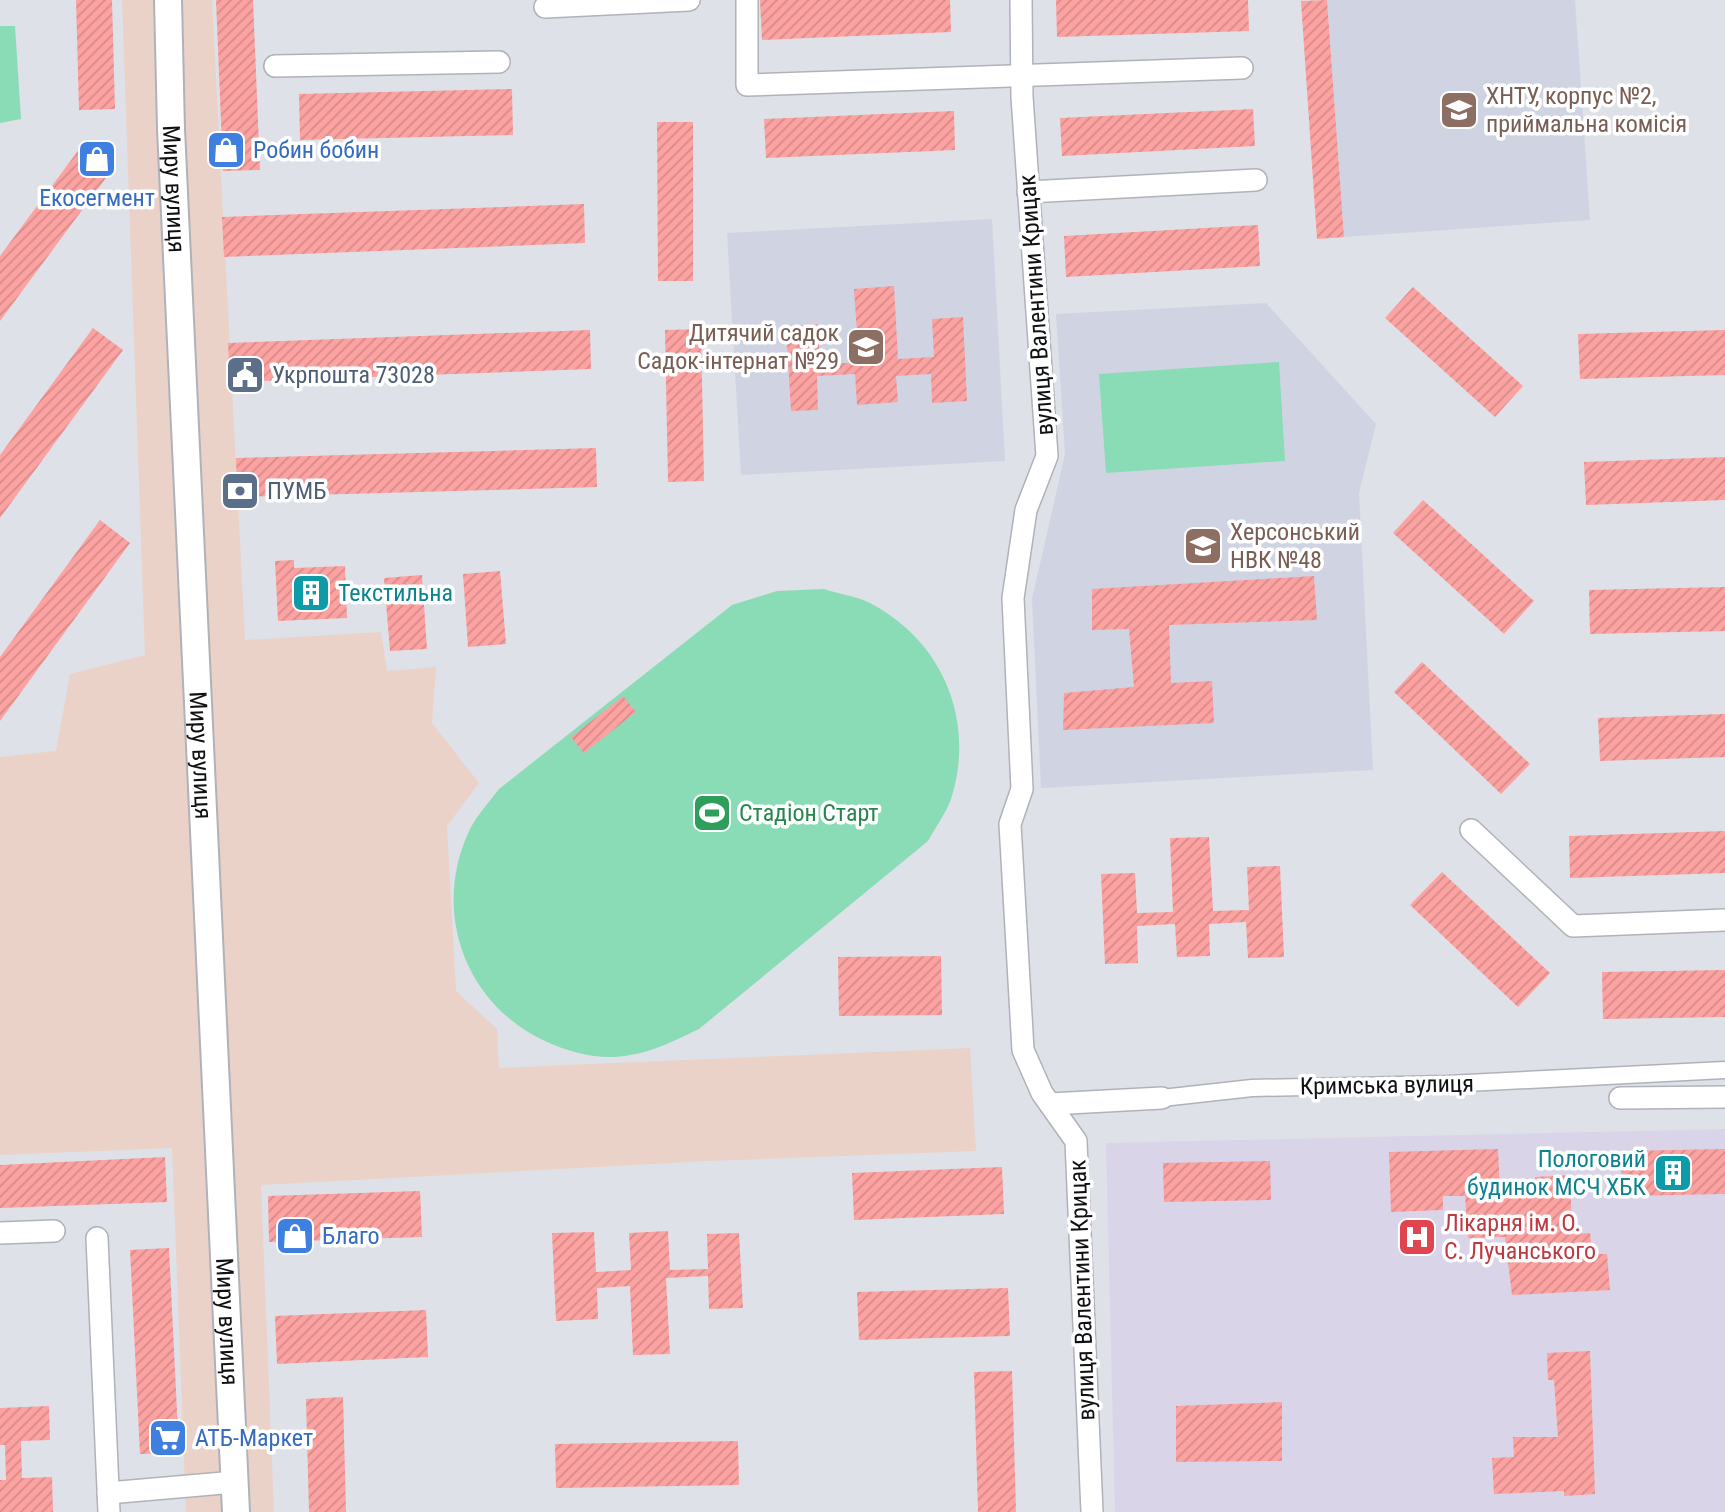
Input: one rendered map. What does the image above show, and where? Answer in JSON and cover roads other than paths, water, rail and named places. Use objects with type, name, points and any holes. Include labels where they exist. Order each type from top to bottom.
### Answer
[{"type":"street","name":"Миру вулиця","points":[[168,0],[171,129],[236,1512]]},
{"type":"street","points":[[545,7],[689,0]]},
{"type":"street","points":[[747,0],[747,85],[1242,68]]},
{"type":"street","name":"вулиця Валентини Крицак","points":[[1021,0],[1021,75],[1047,456],[1026,510],[1013,598],[1022,789],[1010,824],[1023,1050],[1042,1093],[1076,1141],[1092,1512]]},
{"type":"street","points":[[275,66],[499,62]]},
{"type":"street","points":[[1028,192],[1256,180]]},
{"type":"street","points":[[1471,830],[1573,926],[1725,919]]},
{"type":"street","name":"Кримська вулиця","points":[[1050,1104],[1162,1098],[1252,1088],[1447,1084],[1725,1070]]},
{"type":"street","points":[[1620,1098],[1725,1097]]},
{"type":"street","points":[[0,1233],[54,1231]]},
{"type":"street","points":[[97,1238],[109,1503],[235,1482]]},
{"type":"place","name":"ХНТУ, корпус №2, приймальна комісія","points":[[1459,110]]},
{"type":"place","name":"Робин бобин","points":[[226,150]]},
{"type":"place","name":"Екосегмент","points":[[97,159]]},
{"type":"place","name":"Дитячий садок Садок-інтернат №29","points":[[866,347]]},
{"type":"place","name":"Укрпошта 73028","points":[[245,375]]},
{"type":"place","name":"ПУМБ","points":[[240,491]]},
{"type":"place","name":"Херсонський НВК №48","points":[[1203,546]]},
{"type":"place","name":"Текстильна","points":[[311,593]]},
{"type":"place","name":"Стадіон Старт","points":[[712,813]]},
{"type":"place","name":"Пологовий будинок МСЧ ХБК","points":[[1673,1173]]},
{"type":"place","name":"Благо","points":[[295,1236]]},
{"type":"place","name":"Лікарня ім. О. С. Лучанського","points":[[1417,1237]]},
{"type":"place","name":"АТБ-Маркет","points":[[168,1438]]}]
